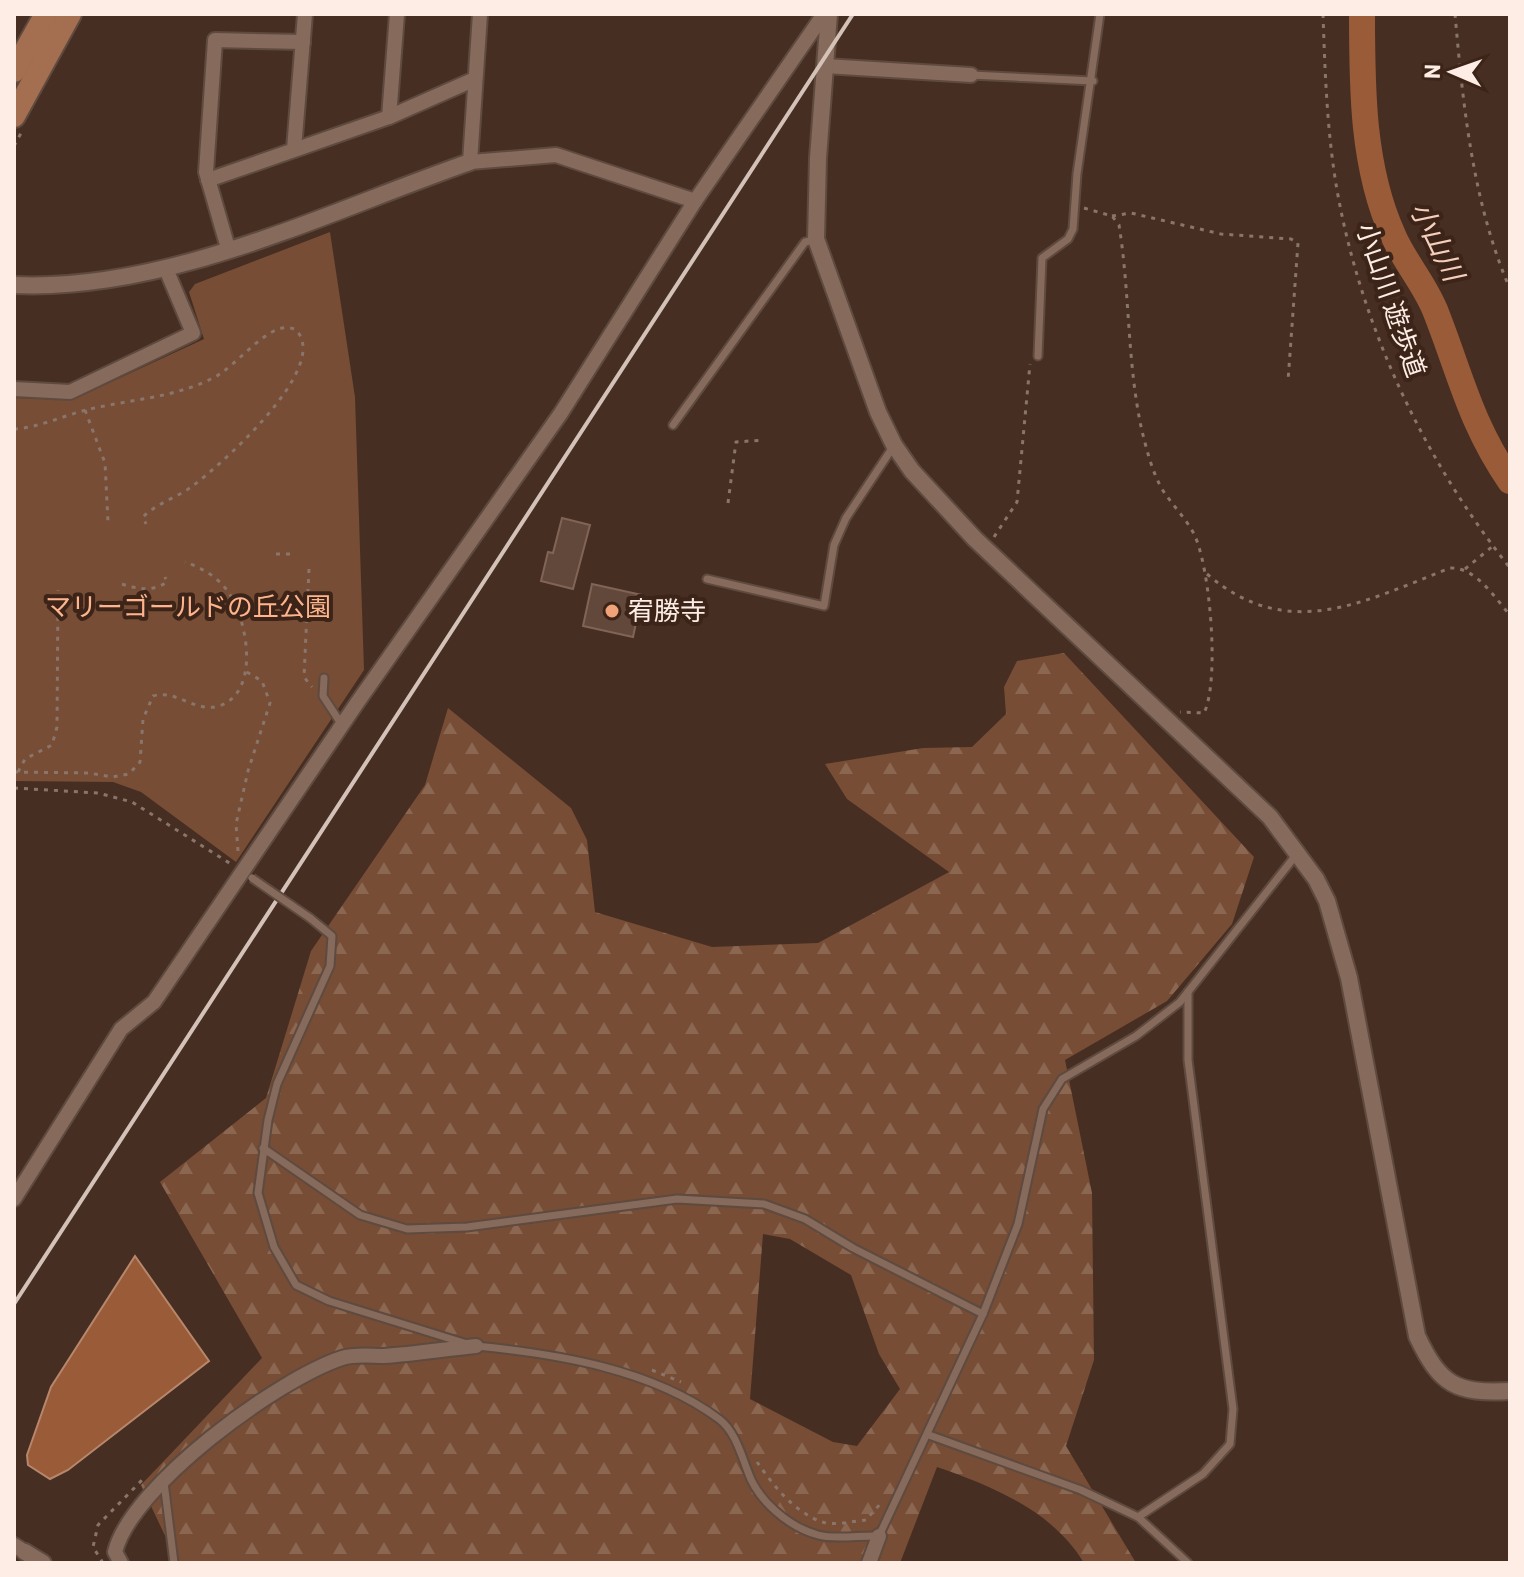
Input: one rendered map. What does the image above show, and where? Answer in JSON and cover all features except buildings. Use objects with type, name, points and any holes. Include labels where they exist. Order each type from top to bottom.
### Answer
[{"type":"main road","points":[[14,71],[46,14]]},
{"type":"main road","points":[[14,116],[70,14]]},
{"type":"street","points":[[294,149],[305,14]]},
{"type":"street","points":[[389,117],[397,14]]},
{"type":"street","points":[[470,162],[480,14]]},
{"type":"street","points":[[827,14],[816,239],[872,397],[894,445],[912,471],[986,548],[1270,817],[1298,853],[1327,901],[1342,947],[1417,1336],[1430,1365],[1449,1384],[1479,1393],[1510,1391]]},
{"type":"street","points":[[14,1199],[121,1029],[154,1002],[246,871],[342,725],[561,413],[695,201],[827,14]]},
{"type":"street","points":[[228,248],[208,180],[215,40],[303,42]]},
{"type":"street","points":[[825,66],[971,75]]},
{"type":"street","points":[[208,180],[389,117],[475,79]]},
{"type":"street","points":[[14,285],[60,287],[166,269],[470,162],[556,155],[695,201]]},
{"type":"street","points":[[14,389],[70,392],[193,333],[166,269]]},
{"type":"street","points":[[121,1563],[115,1552],[120,1534],[164,1481],[215,1434],[278,1388],[344,1357],[476,1346]]},
{"type":"street","points":[[869,1563],[879,1536]]},
{"type":"street","points":[[18,1550],[43,1563]]},
{"type":"lane","points":[[1038,356],[1042,258],[1068,239],[1073,229],[1100,14]]},
{"type":"lane","points":[[971,75],[1093,81]]},
{"type":"lane","points":[[673,425],[805,242],[816,239]]},
{"type":"lane","points":[[707,579],[824,606],[840,532],[894,445]]},
{"type":"lane","points":[[324,678],[323,696],[342,725]]},
{"type":"lane","points":[[246,871],[332,936],[330,966],[277,1084],[263,1148],[258,1193],[274,1247],[296,1285],[329,1301],[476,1346],[567,1361],[650,1380],[721,1420],[737,1442],[751,1480],[781,1517],[819,1535],[879,1536],[929,1435],[983,1314],[1018,1224],[1043,1109],[1062,1079],[1136,1036],[1180,1002],[1298,853]]},
{"type":"lane","points":[[1138,1517],[1203,1474],[1230,1444],[1233,1409],[1212,1273],[1188,1060],[1188,992]]},
{"type":"lane","points":[[263,1148],[360,1215],[407,1229],[467,1227],[677,1199],[764,1204],[805,1219],[853,1248],[983,1314]]},
{"type":"lane","points":[[929,1435],[1081,1490],[1138,1517],[1188,1563]]},
{"type":"lane","points":[[164,1481],[174,1563]]},
{"type":"path","name":"小山川 遊歩道","points":[[1323,14],[1327,113],[1337,190],[1353,261],[1386,356],[1427,443],[1473,522],[1510,568]]},
{"type":"path","points":[[1455,14],[1470,140],[1487,222],[1510,289]]},
{"type":"path","points":[[1074,204],[1112,216],[1131,213],[1221,234],[1298,243],[1288,381]]},
{"type":"path","points":[[1112,216],[1119,225],[1125,262],[1134,374],[1150,461],[1163,490],[1195,536],[1206,573],[1213,660],[1210,702],[1204,713],[1174,710],[1163,715]]},
{"type":"path","points":[[14,429],[185,389],[213,379],[251,351],[270,329],[290,326],[302,336],[304,359],[276,406],[207,474],[151,509],[143,517],[146,524]]},
{"type":"path","points":[[986,548],[1017,502],[1029,366],[1038,356]]},
{"type":"path","points":[[85,410],[105,463],[108,522]]},
{"type":"path","points":[[728,503],[736,442],[764,440]]},
{"type":"path","points":[[1465,569],[1493,546]]},
{"type":"path","points":[[276,554],[290,554]]},
{"type":"path","points":[[16,772],[89,773],[112,777],[129,774],[140,762],[143,719],[153,696],[164,693],[196,706],[221,705],[233,697],[245,671],[247,642],[241,613],[217,580],[185,562]]},
{"type":"path","points":[[1206,573],[1251,601],[1282,612],[1304,614],[1371,601],[1450,568],[1465,569],[1510,615]]},
{"type":"path","points":[[309,569],[304,677],[312,687]]},
{"type":"path","points":[[122,584],[137,589],[159,587],[167,582],[165,577]]},
{"type":"path","points":[[16,772],[25,759],[52,745],[57,727],[58,590]]},
{"type":"path","points":[[245,671],[262,681],[270,703],[248,771],[236,824],[239,852],[246,871]]},
{"type":"path","points":[[14,788],[98,793],[132,802],[246,871]]},
{"type":"path","points":[[639,1366],[665,1373],[692,1388]]},
{"type":"path","points":[[750,1452],[775,1487],[824,1523],[866,1520],[885,1499]]},
{"type":"path","points":[[103,1563],[93,1547],[98,1525],[154,1468]]},
{"type":"green space","name":"マリーゴールドの丘公園","points":[[330,232],[355,397],[364,670],[236,862],[141,792],[113,782],[14,781],[14,398],[72,400],[204,339],[189,292],[195,284]]},
{"type":"green space","points":[[1064,653],[1254,857],[1232,924],[1167,1001],[1065,1060],[1092,1193],[1094,1360],[1066,1446],[1136,1563],[1084,1563],[1056,1529],[1020,1503],[937,1467],[900,1563],[178,1563],[141,1485],[262,1358],[160,1182],[266,1098],[311,951],[425,785],[448,708],[571,808],[587,840],[595,912],[712,947],[818,943],[949,872],[847,799],[825,764],[923,748],[972,747],[1006,714],[1004,687],[1017,661]],"holes":[[[763,1234],[790,1239],[851,1275],[879,1354],[900,1389],[857,1446],[833,1442],[750,1399]]]},
{"type":"shaded area","points":[[135,1256],[209,1361],[68,1470],[50,1479],[28,1465],[27,1455],[51,1387]]},
{"type":"waterway","name":"小山川","points":[[1362,14],[1366,126],[1375,182],[1383,209],[1398,245],[1435,310],[1485,439],[1510,481]]},
{"type":"railway","points":[[14,1304],[853,14]]},
{"type":"place","name":"宥勝寺","points":[[612,611]]}]
